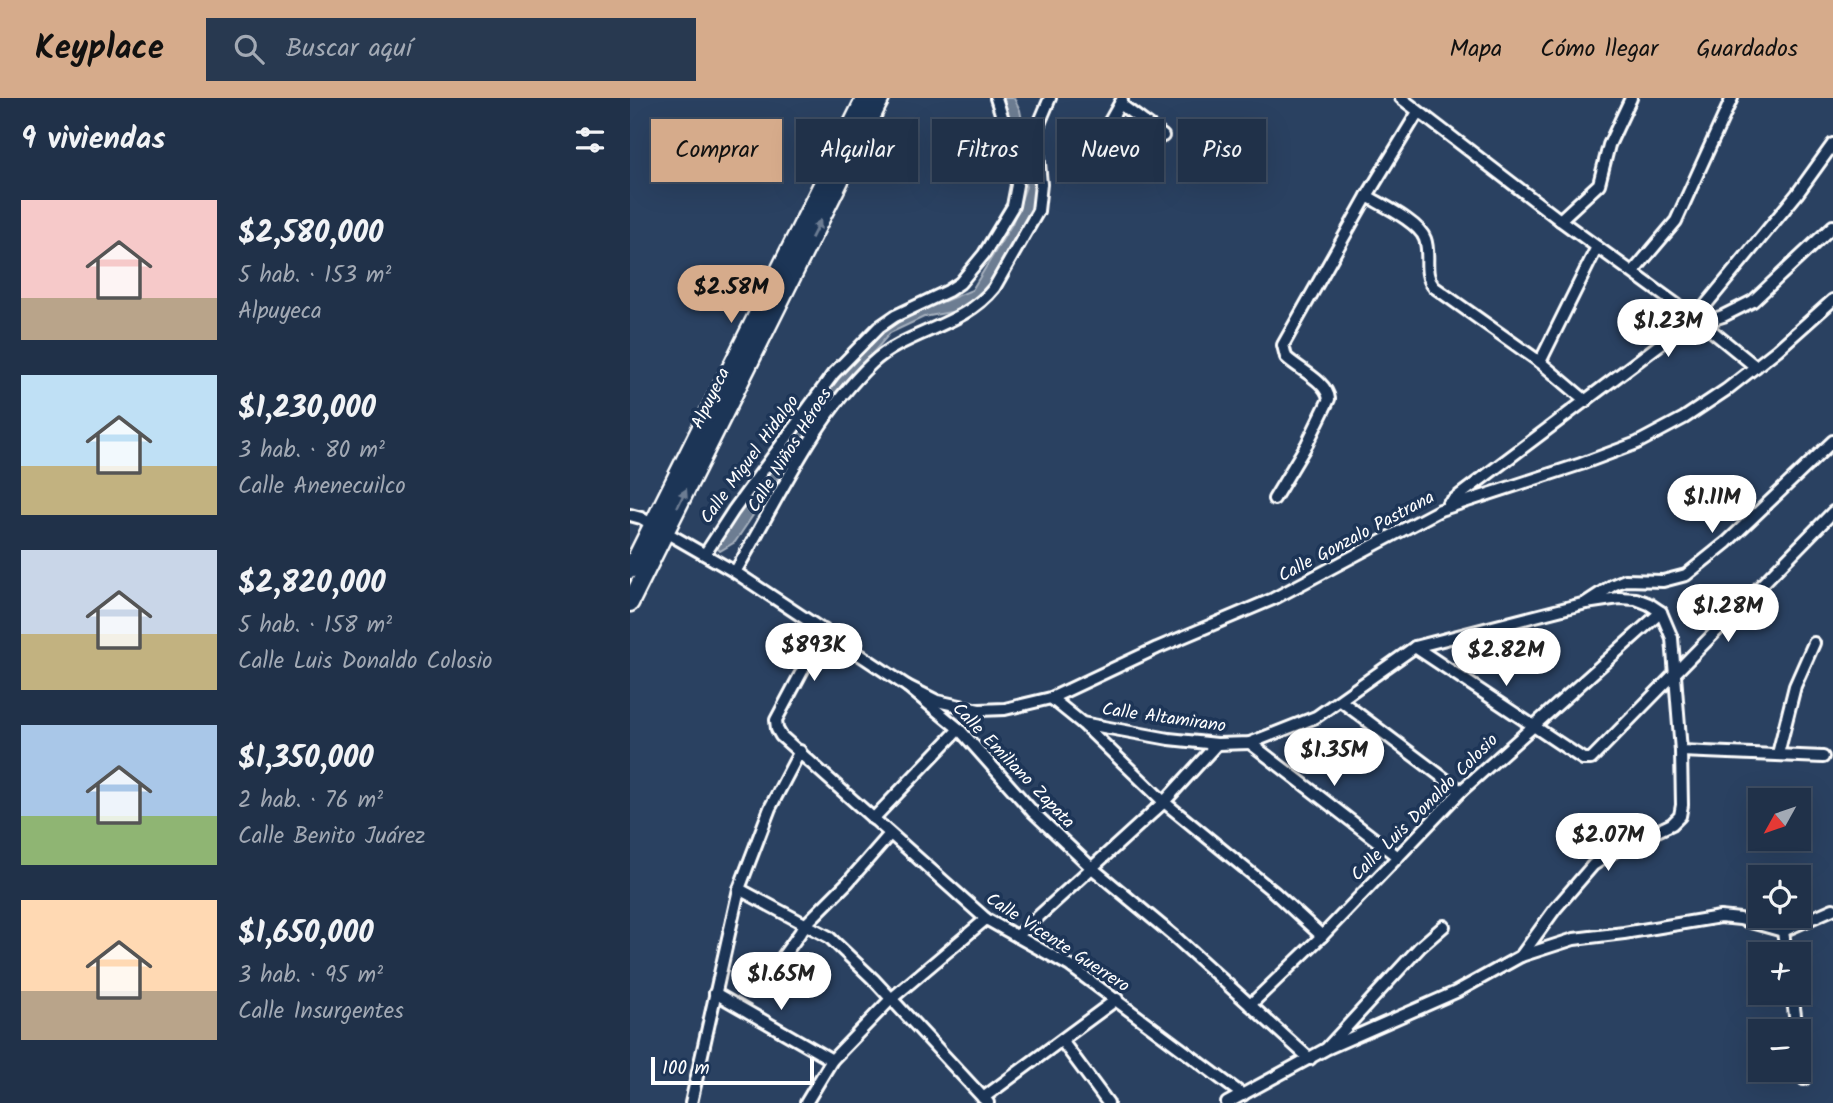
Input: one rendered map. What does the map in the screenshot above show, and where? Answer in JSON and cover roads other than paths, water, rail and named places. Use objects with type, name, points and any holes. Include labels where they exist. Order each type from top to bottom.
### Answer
[{"type":"main road","name":"Alpuyeca","points":[[630,603],[659,528],[865,98]]},
{"type":"main road","name":"Alpuyeca","points":[[630,570],[659,528],[881,98]]},
{"type":"street","name":"Calle Miguel Hidalgo","points":[[705,554],[733,511],[833,374],[879,327],[960,283],[971,272],[1004,222],[1013,206],[1017,185],[1009,138],[996,98]]},
{"type":"street","name":"Calle Niños Héroes","points":[[735,572],[819,428],[851,385],[891,349],[969,310],[986,298],[994,288],[1038,211],[1041,184],[1036,131],[1050,98]]},
{"type":"street","points":[[1401,98],[1560,220],[1698,320],[1756,367]]},
{"type":"street","points":[[1560,220],[1599,184],[1609,145],[1631,98]]},
{"type":"street","points":[[1633,272],[1676,221],[1732,98]]},
{"type":"street","points":[[1112,119],[1121,101],[1143,119]]},
{"type":"street","points":[[1274,499],[1307,444],[1329,399],[1324,387],[1286,357],[1283,345],[1418,111]]},
{"type":"street","points":[[1440,510],[1698,320],[1833,144]]},
{"type":"street","points":[[1367,196],[1420,231],[1426,243],[1428,278],[1434,287],[1541,362],[1587,401]]},
{"type":"street","points":[[1698,320],[1723,316],[1753,300],[1833,226]]},
{"type":"street","points":[[1541,362],[1597,247]]},
{"type":"street","name":"Calle Gonzalo Pastrana","points":[[907,686],[937,701],[979,710],[1005,709],[1051,698],[1157,648],[1273,599],[1440,510],[1637,443],[1684,418],[1756,367],[1833,300]]},
{"type":"street","points":[[1586,603],[1601,591],[1625,580],[1663,581],[1686,575],[1727,542],[1833,441]]},
{"type":"street","points":[[1415,647],[1583,759],[1591,759],[1676,676],[1833,512]]},
{"type":"street","name":"Calle Emiliano Zapata","points":[[630,515],[659,528],[735,572],[907,686],[959,729],[1032,811],[1092,868],[1174,936],[1310,1059]]},
{"type":"street","name":"Calle Altamirano","points":[[1051,698],[1082,723],[1139,735],[1217,744],[1250,743],[1303,723],[1341,701],[1415,647],[1586,603],[1619,598],[1636,599],[1661,612]]},
{"type":"street","points":[[1521,956],[1555,909],[1593,865],[1677,820],[1682,811],[1681,751],[1672,638],[1661,612]]},
{"type":"street","name":"Calle Luis Donaldo Colosio","points":[[1250,1005],[1322,936],[1461,791],[1661,612]]},
{"type":"street","name":"Calle Vicente Guerrero","points":[[824,630],[776,720],[781,736],[986,919],[1070,966],[1243,1095]]},
{"type":"street","points":[[1778,754],[1795,686],[1814,643]]},
{"type":"street","points":[[1341,701],[1461,791]]},
{"type":"street","points":[[1082,723],[1164,802],[1274,892],[1322,936]]},
{"type":"street","points":[[873,819],[959,729]]},
{"type":"street","points":[[1250,743],[1398,857]]},
{"type":"street","points":[[1017,936],[1164,802],[1217,744]]},
{"type":"street","points":[[691,1103],[739,889],[770,808],[800,751]]},
{"type":"street","points":[[1681,751],[1823,757]]},
{"type":"street","points":[[769,976],[807,923],[890,834]]},
{"type":"street","points":[[739,889],[807,923],[848,953],[985,1100],[1116,999]]},
{"type":"street","points":[[1227,1103],[1326,1049],[1456,992],[1521,956],[1574,939],[1720,917],[1740,919],[1783,931],[1833,909]]},
{"type":"street","points":[[806,1103],[832,1060],[891,999],[986,919]]},
{"type":"street","points":[[1326,1049],[1420,947],[1444,926]]},
{"type":"street","points":[[1783,931],[1785,942]]},
{"type":"street","points":[[715,993],[832,1060]]},
{"type":"street","points":[[1062,1041],[1108,1103]]},
{"type":"water","points":[[1001,98],[1014,98],[1022,119],[1009,117]]},
{"type":"water","points":[[1025,182],[1034,182],[1037,198],[981,297],[956,311],[924,317],[890,333],[826,407],[735,542],[720,551],[713,544],[817,402],[891,323],[972,290],[1012,224],[1026,187]]}]
